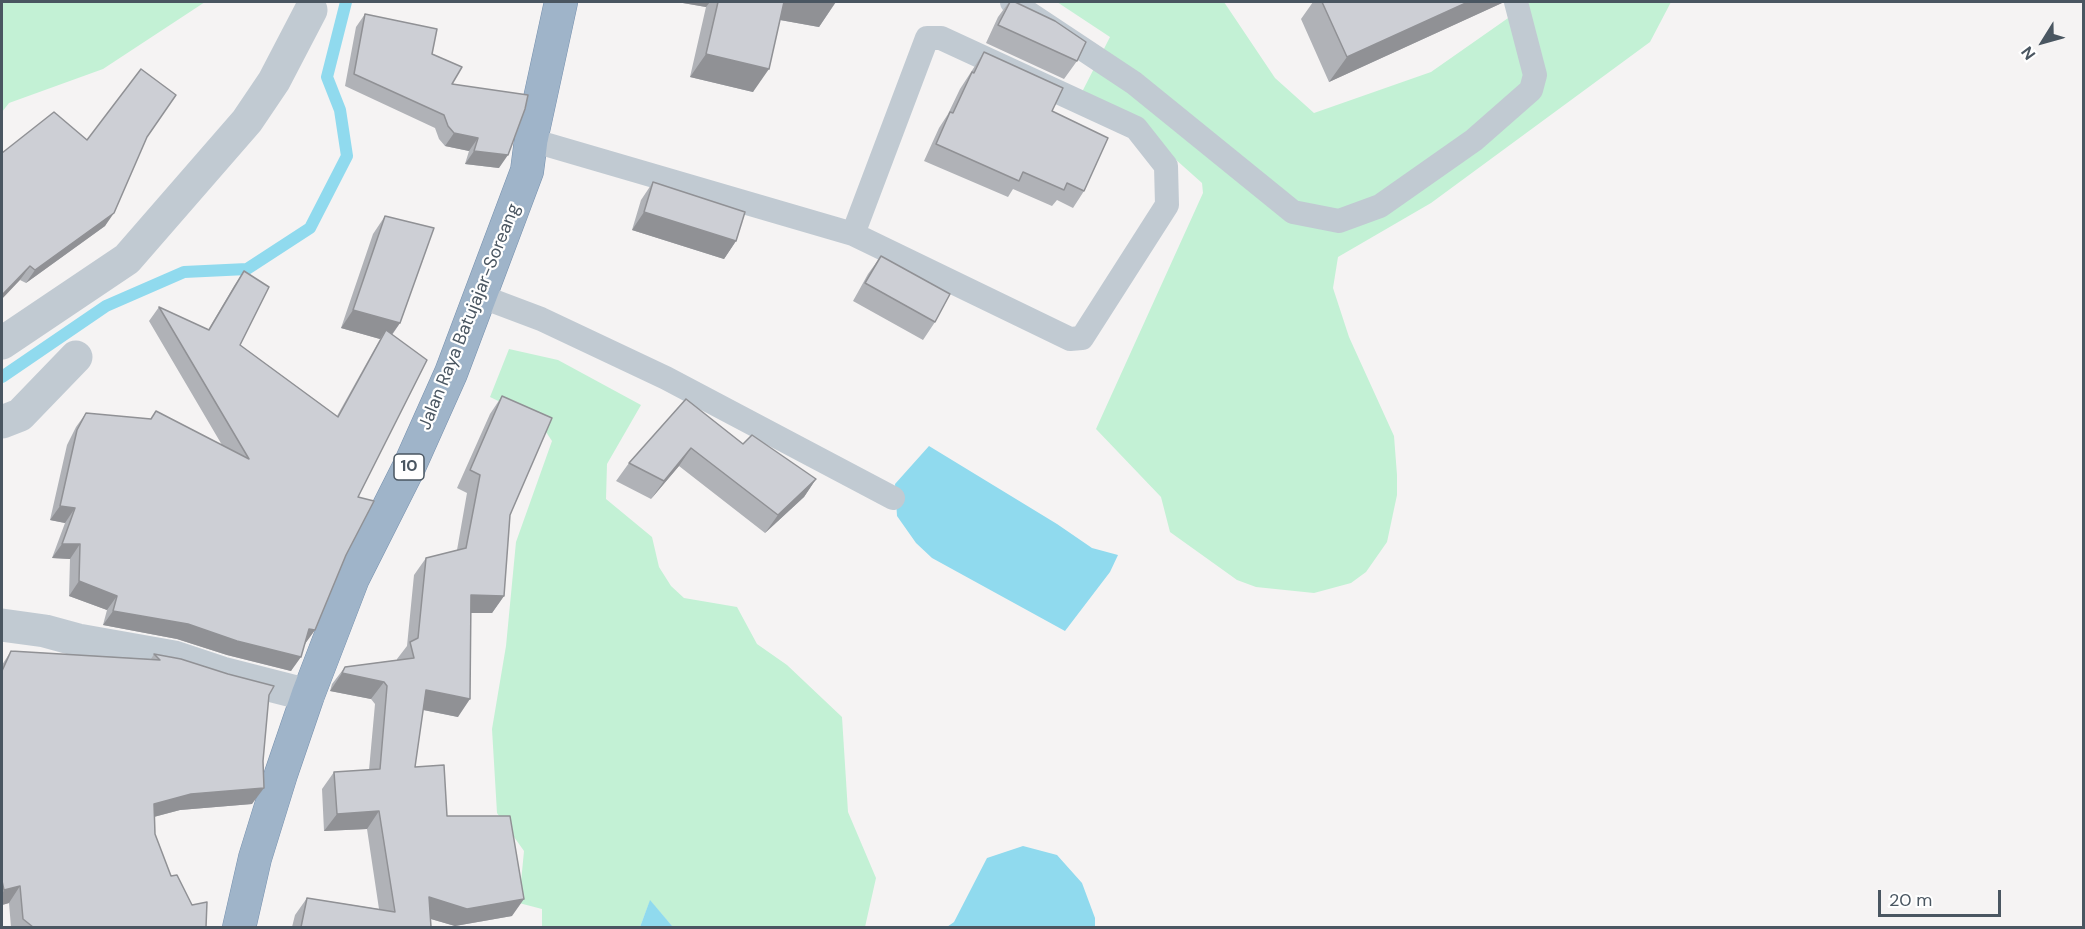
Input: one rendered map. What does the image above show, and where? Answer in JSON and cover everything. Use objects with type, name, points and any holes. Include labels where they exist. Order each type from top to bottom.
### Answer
[{"type":"highway","name":"Jalan Raya Batujajar-Soreang","points":[[238,927],[255,858],[280,774],[308,695],[353,578],[409,467],[442,394],[527,171],[531,140],[561,2]]},
{"type":"street","points":[[2,343],[127,260],[247,121],[273,81],[311,10]]},
{"type":"street","points":[[2,422],[20,415],[76,357]]},
{"type":"street","points":[[2,625],[45,631],[78,640],[174,657],[222,673],[308,695]]},
{"type":"lane","points":[[1012,2],[1134,82],[1293,212],[1339,221],[1380,206],[1474,140],[1531,90],[1535,75],[1516,2]]},
{"type":"lane","points":[[531,140],[853,234],[1070,339],[1082,338],[1167,206],[1166,166],[1136,128],[941,38],[927,38],[853,234]]},
{"type":"lane","points":[[480,296],[541,319],[666,378],[893,498]]},
{"type":"green space","points":[[2,2],[205,2],[103,69],[9,103],[2,112]]},
{"type":"green space","points":[[1057,2],[1224,2],[1275,78],[1314,113],[1431,72],[1531,2],[1671,2],[1650,42],[1431,203],[1338,257],[1333,288],[1349,337],[1394,436],[1397,475],[1397,495],[1387,542],[1366,572],[1351,583],[1314,593],[1256,587],[1237,580],[1170,532],[1161,497],[1096,429],[1203,193],[1202,183],[1128,117],[1081,94],[1110,37]]},
{"type":"green space","points":[[509,349],[558,360],[641,405],[607,464],[606,499],[652,537],[659,567],[671,586],[684,598],[737,607],[757,644],[787,665],[842,717],[848,812],[876,878],[865,927],[673,927],[650,901],[640,927],[542,927],[542,909],[519,903],[524,851],[497,813],[492,729],[506,646],[516,542],[552,441],[538,420],[490,397]]},
{"type":"water","points":[[929,446],[1092,548],[1118,555],[1110,572],[1065,631],[932,558],[916,543],[897,516],[895,484]]},
{"type":"water","points":[[1023,846],[1057,855],[1082,883],[1095,918],[1095,927],[947,927],[954,922],[987,858]]},
{"type":"water","points":[[650,900],[673,927],[640,927]]},
{"type":"building","points":[[718,2],[784,2],[769,69],[706,54]]},
{"type":"building","points":[[1010,2],[1015,2],[1055,21],[1086,42],[1077,61],[998,25]]},
{"type":"building","points":[[1322,2],[1468,2],[1347,57]]},
{"type":"building","points":[[365,14],[437,29],[432,54],[462,67],[452,84],[528,95],[508,155],[474,151],[478,138],[454,133],[448,126],[444,115],[354,74]]},
{"type":"building","points":[[984,52],[1063,88],[1052,111],[1108,138],[1084,191],[1067,183],[1064,190],[1023,172],[1019,181],[936,144],[950,112],[953,113]]},
{"type":"building","points":[[141,69],[176,95],[147,137],[114,213],[35,270],[30,266],[2,295],[2,153],[54,112],[87,140]]},
{"type":"building","points":[[653,182],[745,212],[736,241],[644,212]]},
{"type":"building","points":[[385,216],[434,228],[400,323],[353,310]]},
{"type":"building","points":[[881,256],[950,294],[935,322],[865,283]]},
{"type":"building","points":[[244,271],[269,287],[240,345],[338,417],[386,330],[427,360],[358,497],[374,501],[346,555],[315,630],[309,629],[301,657],[237,641],[188,624],[113,611],[117,596],[79,581],[80,544],[62,544],[75,508],[60,506],[77,430],[86,413],[151,419],[156,411],[249,459],[159,307],[209,330]]},
{"type":"building","points":[[502,396],[552,418],[510,515],[504,596],[471,595],[470,699],[426,690],[415,767],[444,765],[447,816],[510,816],[524,899],[467,909],[429,897],[431,927],[301,927],[307,898],[395,912],[379,811],[337,814],[334,772],[380,769],[387,686],[384,682],[342,673],[345,667],[414,658],[410,642],[418,638],[426,558],[466,548],[480,475],[470,470]]},
{"type":"building","points":[[686,399],[743,444],[752,435],[816,479],[778,515],[691,448],[664,481],[629,463]]},
{"type":"building","points":[[11,651],[160,660],[154,654],[181,659],[274,686],[269,695],[263,761],[264,788],[191,794],[154,804],[155,834],[171,876],[177,875],[192,905],[207,902],[206,927],[33,927],[23,919],[20,886],[4,890],[2,881],[2,671]]},
{"type":"waterway","points":[[2,377],[106,306],[184,272],[247,269],[310,228],[347,156],[340,110],[327,77],[346,2]]}]
